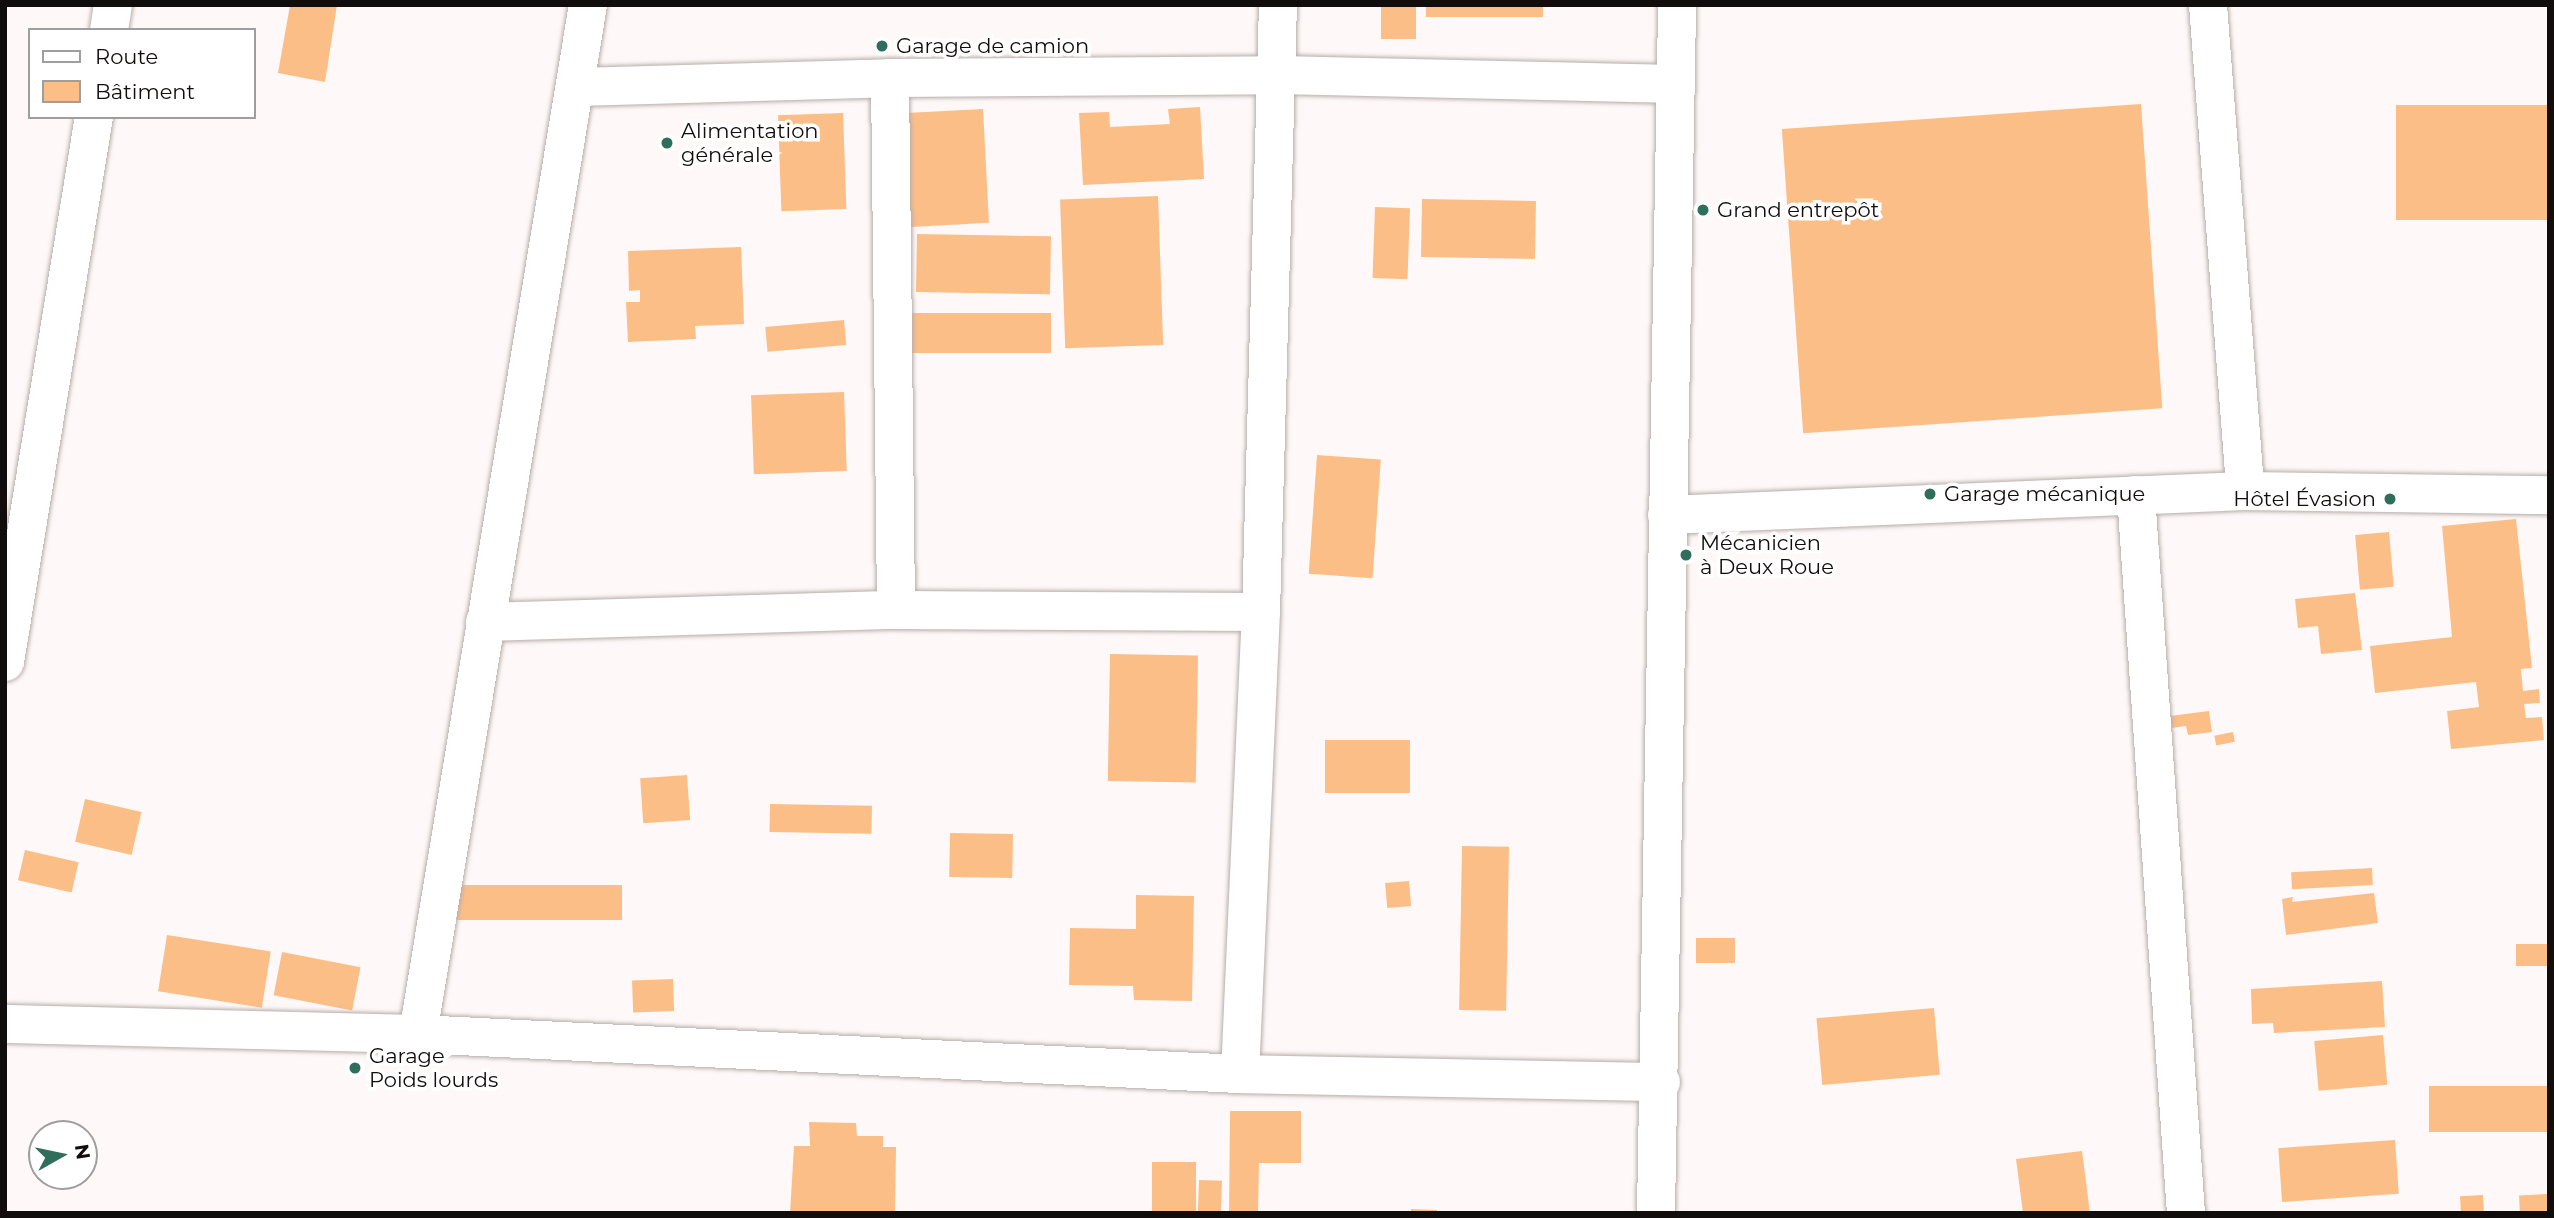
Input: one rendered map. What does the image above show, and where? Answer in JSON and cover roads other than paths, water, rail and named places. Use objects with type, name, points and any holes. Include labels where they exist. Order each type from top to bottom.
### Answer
[{"type":"street","points":[[108,28],[113,5]]},
{"type":"street","points":[[418,1034],[485,622],[577,88],[588,5]]},
{"type":"street","points":[[1240,1074],[1261,612],[1278,5]]},
{"type":"street","points":[[1656,1213],[1661,1082],[1667,515],[1677,5]]},
{"type":"street","points":[[2208,5],[2245,491]]},
{"type":"street","points":[[577,88],[890,78],[1278,75],[1676,84]]},
{"type":"street","points":[[890,78],[896,610]]},
{"type":"street","points":[[5,662],[94,119]]},
{"type":"street","points":[[1667,515],[2245,491],[2549,495]]},
{"type":"street","points":[[2136,495],[2186,1213]]},
{"type":"street","points":[[485,622],[896,610],[1261,612]]},
{"type":"street","points":[[5,1024],[418,1034],[1240,1074],[1661,1082]]},
{"type":"place","name":"Garage de camion","points":[[882,46]]},
{"type":"place","name":"Alimentation générale","points":[[667,143]]},
{"type":"place","name":"Grand entrepôt","points":[[1703,210]]},
{"type":"place","name":"Garage mécanique","points":[[1930,494]]},
{"type":"place","name":"Hôtel Évasion","points":[[2390,499]]},
{"type":"place","name":"Mécanicien à Deux Roue","points":[[1686,555]]},
{"type":"place","name":"Garage Poids lourds","points":[[355,1068]]}]
